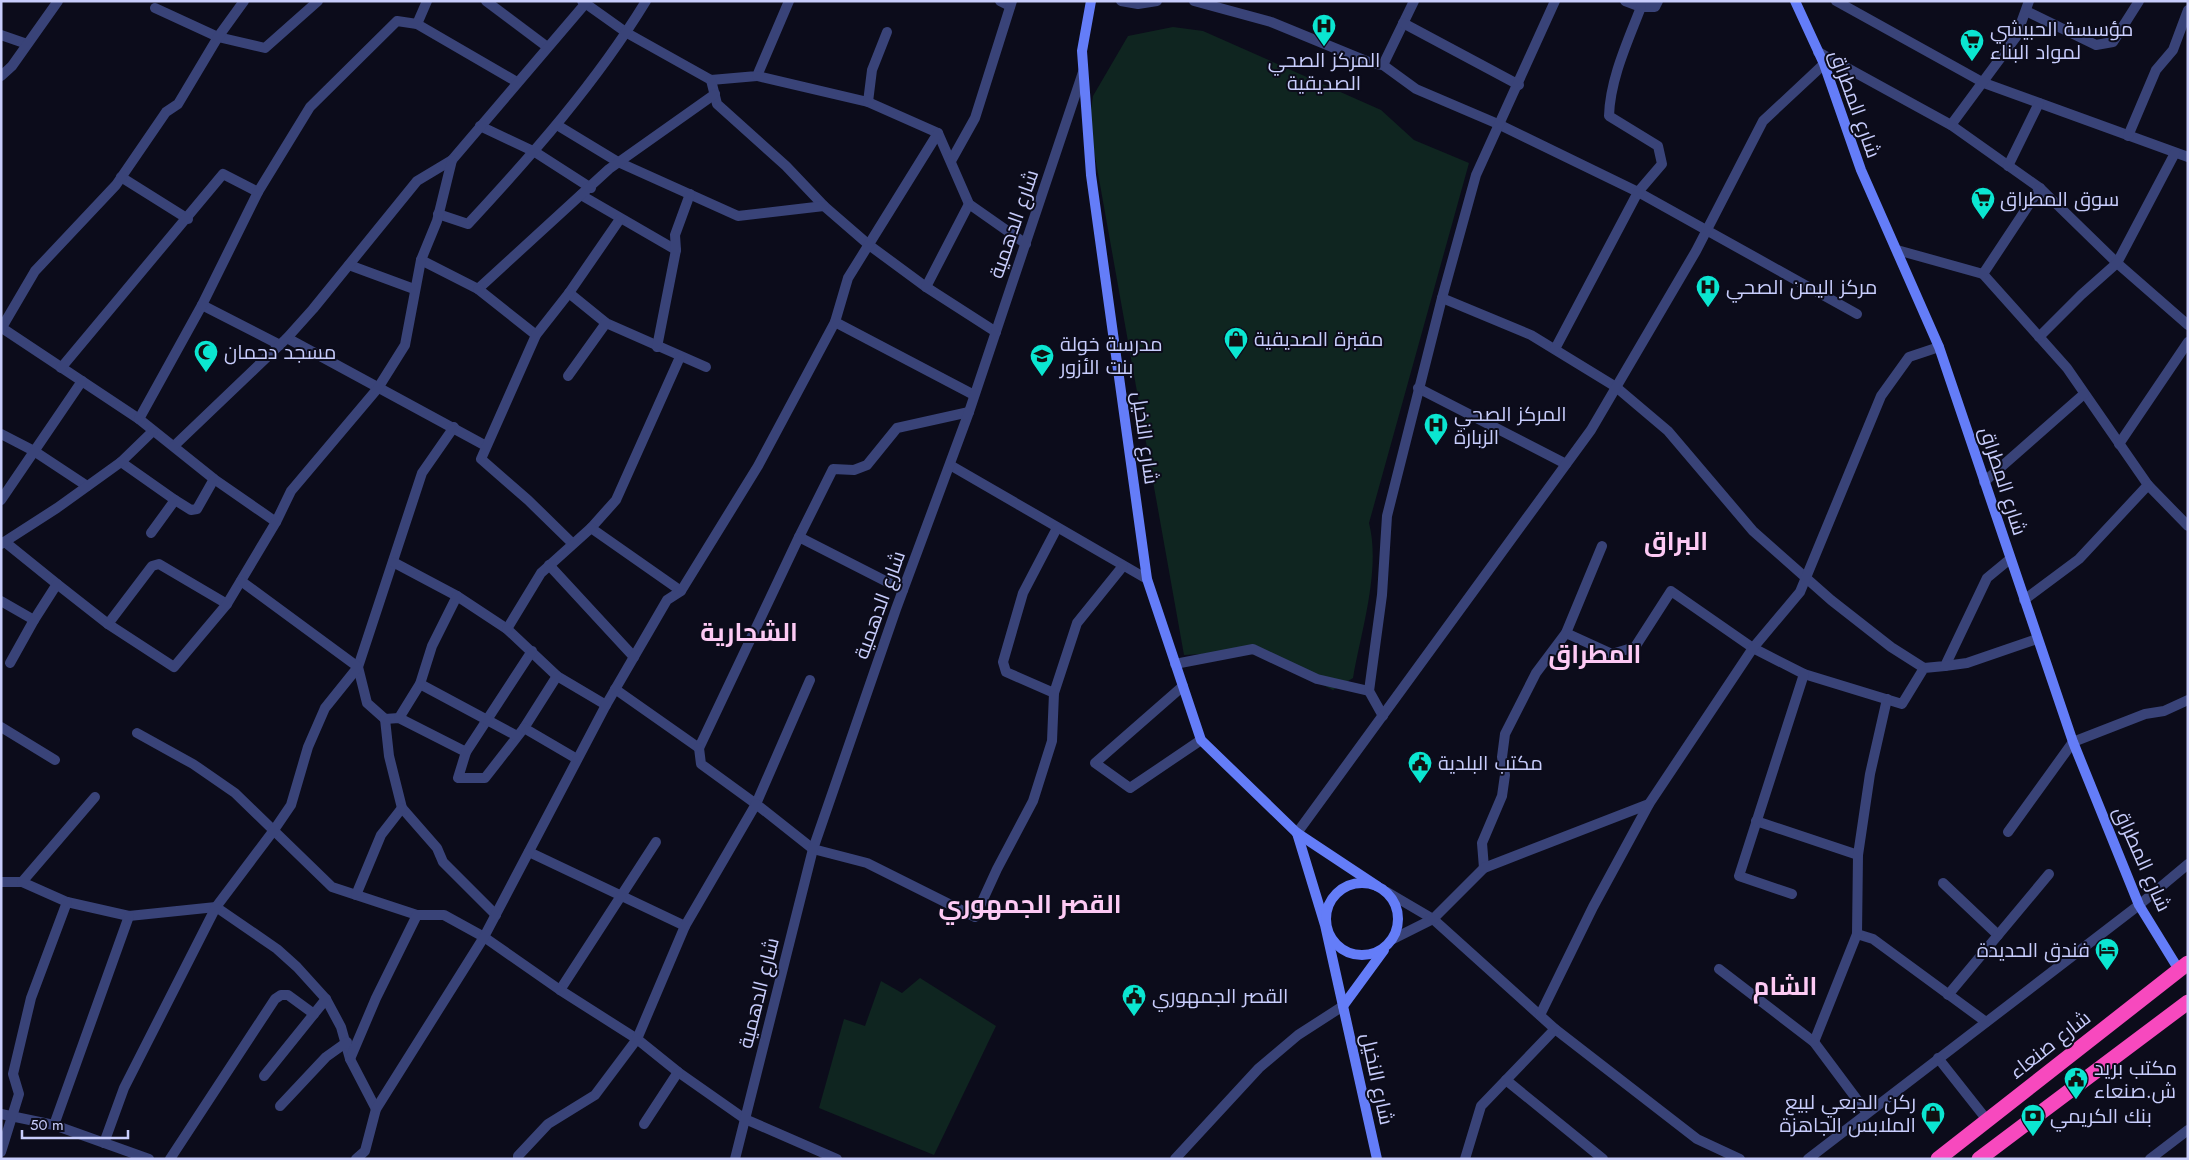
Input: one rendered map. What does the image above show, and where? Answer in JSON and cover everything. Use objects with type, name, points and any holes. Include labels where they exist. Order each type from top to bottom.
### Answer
[{"type":"highway","name":"شارع صنعاء","points":[[1938,1159],[2183,967]]},
{"type":"highway","points":[[1979,1159],[2186,1007]]},
{"type":"street","points":[[1,76],[58,1]]},
{"type":"street","points":[[244,1],[218,37],[178,104],[166,112],[121,177],[35,272],[2,328],[139,420],[214,479],[276,522]]},
{"type":"street","points":[[155,8],[218,37],[265,48],[318,1]]},
{"type":"street","points":[[417,24],[427,1]]},
{"type":"street","points":[[486,1],[546,46]]},
{"type":"street","points":[[438,214],[468,224],[535,152],[557,125],[627,32],[646,1]]},
{"type":"street","points":[[758,76],[789,1]]},
{"type":"street","points":[[950,160],[975,118],[1011,4],[1000,1]]},
{"type":"street","name":"شارع النخيل","points":[[1091,1],[1082,51],[1091,175],[1147,579],[1201,740],[1297,833],[1377,886]]},
{"type":"street","points":[[1121,1],[1138,4],[1157,1]]},
{"type":"street","points":[[1194,1],[1271,22],[1371,63],[1382,64],[1416,89],[1498,124],[1638,192],[1708,229],[1857,314]]},
{"type":"street","points":[[1382,64],[1414,1]]},
{"type":"street","points":[[1383,716],[1369,691],[1382,595],[1387,516],[1418,388],[1476,175],[1498,124],[1519,85],[1555,1]]},
{"type":"street","points":[[1625,1],[1641,7],[1655,7],[1658,1]]},
{"type":"street","name":"شارع المطراق","points":[[1796,1],[1824,64],[1861,170],[1939,347],[2073,742],[2139,905],[2183,967]]},
{"type":"street","points":[[1836,1],[1984,83],[2188,157]]},
{"type":"street","points":[[1951,125],[1984,83],[2016,37],[2027,6],[2096,45],[2112,42],[2139,1]]},
{"type":"street","points":[[174,446],[283,342],[417,181],[452,160],[583,2],[627,32],[711,80],[758,76],[868,102],[938,133],[969,204],[1026,244]]},
{"type":"street","points":[[1555,349],[1638,192],[1662,164],[1658,146],[1609,116],[1609,104],[1622,57],[1641,7]]},
{"type":"street","points":[[2128,136],[2156,70],[2173,50],[2188,10]]},
{"type":"street","points":[[139,420],[202,305],[258,192],[310,107],[397,22],[417,24],[517,82]]},
{"type":"street","points":[[1403,23],[1519,85]]},
{"type":"street","points":[[868,102],[872,70],[887,32]]},
{"type":"street","points":[[1,35],[27,44]]},
{"type":"street","points":[[1818,52],[1951,125],[2040,188],[2117,263],[2188,325]]},
{"type":"street","points":[[1649,804],[1484,868],[1433,919],[1390,942],[1376,953],[1363,956],[1350,954],[1339,948],[1330,938],[1297,833],[1591,430],[1708,229],[1763,121],[1824,64]]},
{"type":"street","name":"شارع الدهمية","points":[[735,1159],[813,849],[903,590],[969,412],[1084,72]]},
{"type":"street","points":[[711,80],[717,104],[786,166],[824,206],[869,245],[926,288],[996,332]]},
{"type":"street","points":[[478,289],[618,162],[714,94]]},
{"type":"street","points":[[2008,166],[2039,103]]},
{"type":"street","points":[[557,125],[618,162],[738,216],[824,206]]},
{"type":"street","points":[[480,126],[535,152],[591,188]]},
{"type":"street","points":[[356,1159],[367,1155],[376,1109],[484,937],[615,689],[667,600],[681,591],[758,466],[835,322],[848,278],[938,133]]},
{"type":"street","points":[[2040,337],[2080,295],[2117,263],[2175,153]]},
{"type":"street","points":[[153,431],[147,440],[121,462],[57,508],[3,543],[108,624],[174,667],[227,604],[276,522],[291,491],[378,388],[405,345],[414,289],[421,260],[438,214],[452,160]]},
{"type":"street","points":[[61,368],[188,219],[223,174],[258,192]]},
{"type":"street","points":[[121,177],[188,219]]},
{"type":"street","points":[[1983,274],[2040,188]]},
{"type":"street","points":[[657,347],[676,250],[675,235],[690,194]]},
{"type":"street","points":[[581,195],[676,250]]},
{"type":"street","points":[[926,288],[969,204]]},
{"type":"street","points":[[572,543],[528,500],[481,459],[536,335],[569,293],[620,219]]},
{"type":"street","points":[[1897,250],[1983,274],[2067,368],[2148,485],[2188,526]]},
{"type":"street","points":[[421,260],[478,289],[536,335]]},
{"type":"street","points":[[349,265],[414,289]]},
{"type":"street","points":[[569,293],[606,323],[706,367]]},
{"type":"street","points":[[1442,298],[1531,335],[1616,387],[1668,432],[1753,531],[1831,600],[1891,647],[1924,668],[1967,662],[2037,639]]},
{"type":"street","points":[[202,305],[378,388],[454,427],[486,446]]},
{"type":"street","points":[[835,322],[974,395]]},
{"type":"street","points":[[568,376],[606,323]]},
{"type":"street","points":[[2119,444],[2188,342]]},
{"type":"street","points":[[1540,1015],[1593,907],[1649,804],[1753,648],[1800,592],[1882,396],[1909,357],[1939,347]]},
{"type":"street","points":[[507,629],[541,573],[572,543],[591,528],[616,500],[680,357]]},
{"type":"street","points":[[1,500],[82,381]]},
{"type":"street","points":[[1418,388],[1566,464]]},
{"type":"street","points":[[1984,482],[2084,394]]},
{"type":"street","points":[[969,412],[897,428],[867,465],[854,470],[833,469],[699,748],[702,764],[813,849],[867,863],[975,917],[997,868],[1033,801],[1052,741],[1054,693],[1077,623],[1123,566]]},
{"type":"street","points":[[104,1143],[124,1088],[216,907],[291,805],[308,747],[325,708],[358,667],[376,620],[392,562],[422,473],[454,427]]},
{"type":"street","points":[[1,434],[34,451],[87,486]]},
{"type":"street","points":[[121,462],[191,510],[197,509],[214,479]]},
{"type":"street","points":[[950,466],[1147,579]]},
{"type":"street","points":[[2024,600],[2079,559],[2148,485]]},
{"type":"street","points":[[151,533],[175,500]]},
{"type":"street","points":[[591,528],[681,591]]},
{"type":"street","points":[[1054,693],[1006,672],[1003,662],[1023,593],[1058,528]]},
{"type":"street","points":[[799,538],[903,590]]},
{"type":"street","points":[[1484,868],[1482,843],[1502,796],[1505,775],[1502,757],[1505,734],[1536,673],[1566,633],[1602,546]]},
{"type":"street","points":[[1945,666],[1987,578],[2010,559]]},
{"type":"street","points":[[392,562],[458,596],[507,629],[557,676],[606,706]]},
{"type":"street","points":[[108,624],[152,566],[159,564],[227,604]]},
{"type":"street","points":[[550,564],[634,657]]},
{"type":"street","points":[[241,581],[358,667],[367,703],[385,719],[389,756],[402,808],[437,848],[443,862],[496,915]]},
{"type":"street","points":[[10,663],[57,584]]},
{"type":"street","points":[[1566,633],[1612,654],[1634,647],[1671,591],[1753,648],[1804,674],[1902,704],[1924,668]]},
{"type":"street","points":[[399,718],[420,684],[432,646],[458,596]]},
{"type":"street","points":[[1,601],[34,620]]},
{"type":"street","points":[[1175,664],[1253,649],[1317,679],[1369,691]]},
{"type":"street","points":[[532,651],[486,718],[466,752],[458,778],[485,778],[520,732],[557,676]]},
{"type":"street","points":[[1792,894],[1739,876],[1804,674]]},
{"type":"street","points":[[518,1159],[518,1156],[548,1124],[595,1095],[637,1039],[685,926],[756,804],[810,680]]},
{"type":"street","points":[[420,684],[486,718],[520,732],[577,760]]},
{"type":"street","points":[[1183,686],[1094,763],[1130,788],[1201,740]]},
{"type":"street","points":[[615,689],[699,748]]},
{"type":"street","points":[[1814,1042],[1857,934],[1858,855],[1870,774],[1887,699]]},
{"type":"street","points":[[2008,832],[2073,742],[2145,714],[2164,711],[2188,700]]},
{"type":"street","points":[[385,719],[399,718],[466,752]]},
{"type":"street","points":[[1,727],[55,760]]},
{"type":"street","points":[[137,733],[193,764],[235,793],[332,887],[416,915],[444,916],[484,937],[560,990],[637,1039],[678,1072],[745,1119],[837,1159]]},
{"type":"street","points":[[22,882],[95,797]]},
{"type":"street","points":[[356,895],[381,835],[402,808]]},
{"type":"street","points":[[1756,821],[1858,855]]},
{"type":"street","points":[[560,990],[656,842]]},
{"type":"street","points":[[529,852],[685,926]]},
{"type":"street","points":[[1808,1159],[2139,905],[2188,864]]},
{"type":"street","points":[[1948,995],[2049,874]]},
{"type":"street","points":[[1,882],[22,882],[67,902],[129,916],[216,907],[277,949],[298,967],[326,999],[347,1042],[350,1059],[376,1109]]},
{"type":"street","points":[[1326,925],[1329,903],[1340,890],[1355,883],[1377,886],[1433,919],[1555,1029],[1697,1139],[1740,1159]]},
{"type":"street","points":[[1943,883],[1998,935]]},
{"type":"street","points":[[1175,1159],[1259,1068],[1298,1035],[1344,1006],[1390,942],[1398,927],[1398,914],[1394,902],[1387,892]]},
{"type":"street","points":[[1,1152],[19,1094],[14,1074],[31,998],[67,902]]},
{"type":"street","points":[[350,1059],[376,998],[416,915]]},
{"type":"street","points":[[54,1125],[129,916]]},
{"type":"street","name":"شارع النخيل","points":[[1326,925],[1377,1159]]},
{"type":"street","points":[[1857,934],[1873,939],[1986,1022]]},
{"type":"street","points":[[1720,969],[1814,1042],[1867,1113]]},
{"type":"street","points":[[170,1159],[275,999],[281,995],[288,995],[314,1014]]},
{"type":"street","points":[[264,1076],[326,999]]},
{"type":"street","points":[[1465,1159],[1481,1106],[1555,1029]]},
{"type":"street","points":[[280,1106],[326,1058],[347,1042]]},
{"type":"street","points":[[1938,1058],[1987,1120]]},
{"type":"street","points":[[644,1124],[678,1072]]},
{"type":"street","points":[[1506,1080],[1603,1159]]},
{"type":"street","points":[[1,1114],[54,1125],[148,1159]]},
{"type":"street","points":[[2150,1159],[2188,1130]]},
{"type":"green space","points":[[1173,27],[1203,31],[1381,110],[1414,140],[1469,163],[1369,523],[1373,560],[1371,580],[1365,621],[1353,678],[1333,690],[1256,651],[1184,655],[1089,123],[1093,96],[1128,36]]},
{"type":"green space","points":[[920,978],[996,1026],[934,1155],[819,1108],[844,1019],[865,1026],[881,981],[902,993]]},
{"type":"place","name":"المركز الصحي الصديقية","points":[[1324,47]]},
{"type":"place","name":"مؤسسة الحبيشي لمواد البناء","points":[[1972,62]]},
{"type":"place","name":"سوق المطراق","points":[[1983,220]]},
{"type":"place","name":"مركز اليمن الصحي","points":[[1708,308]]},
{"type":"place","name":"مقبرة الصديقية","points":[[1236,360]]},
{"type":"place","name":"مسجد دحمان","points":[[206,373]]},
{"type":"place","name":"مدرسة خولة بنت الأزور","points":[[1042,377]]},
{"type":"place","name":"المركز الصحي الزبارة","points":[[1436,446]]},
{"type":"place","name":"مكتب البلدية","points":[[1420,784]]},
{"type":"place","name":"فندق الحديدة","points":[[2107,971]]},
{"type":"place","name":"القصر الجمهوري","points":[[1134,1017]]},
{"type":"place","name":"مكتب بريد ش.صنعاء","points":[[2076,1100]]},
{"type":"place","name":"ركن الدبعي لبيع الملابس الجاهزة","points":[[1933,1135]]},
{"type":"place","name":"بنك الكريمي","points":[[2033,1137]]},
{"type":"district","name":"البراق","points":[[1676,541]]},
{"type":"district","name":"الشحارية","points":[[749,632]]},
{"type":"district","name":"المطراق","points":[[1595,654]]},
{"type":"district","name":"القصر الجمهوري","points":[[1030,904]]},
{"type":"district","name":"الشام","points":[[1785,986]]}]
